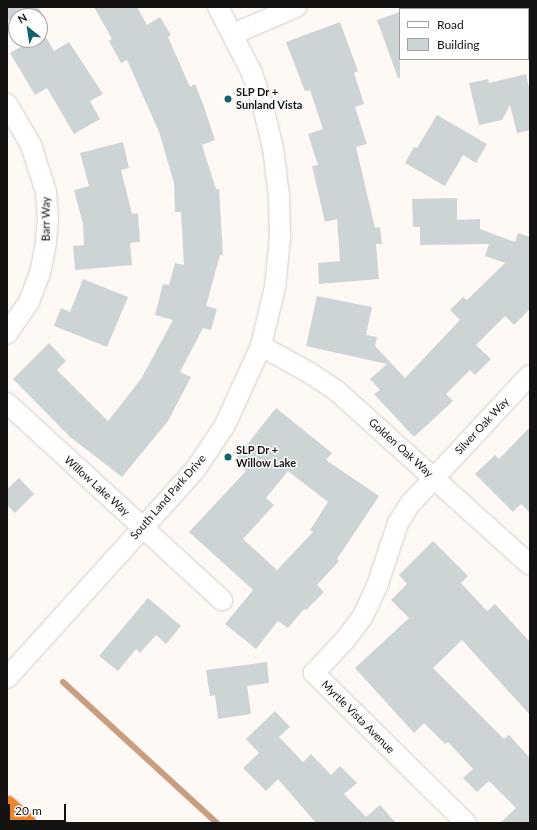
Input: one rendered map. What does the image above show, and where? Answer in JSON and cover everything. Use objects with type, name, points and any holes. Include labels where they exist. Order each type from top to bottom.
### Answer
[{"type":"highway","points":[[7,807],[25,823]]},
{"type":"street","name":"South Land Park Drive","points":[[7,678],[195,470],[225,425],[261,346],[275,287],[280,238],[279,196],[273,148],[263,107],[252,74],[218,7]]},
{"type":"street","points":[[233,34],[296,7]]},
{"type":"street","name":"Barr Way","points":[[7,104],[34,152],[46,192],[48,218],[46,242],[40,273],[29,302],[7,334]]},
{"type":"street","name":"Golden Oak Way","points":[[261,346],[310,373],[338,392],[530,565]]},
{"type":"street","name":"Silver Oak Way","points":[[434,478],[530,375]]},
{"type":"street","name":"Willow Lake Way","points":[[7,403],[222,600]]},
{"type":"street","name":"Myrtle Vista Avenue","points":[[434,478],[410,504],[398,523],[377,586],[363,616],[345,640],[314,673],[466,823]]},
{"type":"building","points":[[7,7],[39,8],[8,8],[8,19]]},
{"type":"building","points":[[94,7],[137,7],[147,25],[160,17],[171,35],[168,37],[190,87],[195,84],[215,140],[202,145],[216,189],[219,189],[223,255],[220,255],[206,306],[217,309],[211,330],[203,328],[180,372],[191,377],[168,421],[122,477],[70,437],[13,379],[49,343],[66,361],[57,370],[108,421],[141,379],[173,320],[155,315],[163,284],[169,285],[175,263],[184,265],[181,212],[175,212],[174,183],[159,132],[127,60],[121,63],[109,41],[112,39]]},
{"type":"building","points":[[399,12],[400,78],[398,78],[377,20]]},
{"type":"building","points":[[340,22],[358,71],[354,73],[364,104],[355,107],[367,144],[356,147],[375,228],[380,227],[382,244],[376,244],[379,279],[319,284],[318,263],[340,261],[337,219],[325,222],[312,166],[318,165],[308,134],[323,129],[310,90],[305,91],[286,42]]},
{"type":"building","points":[[48,41],[54,51],[69,42],[103,94],[90,101],[100,119],[74,134],[47,88],[35,95],[10,53],[19,48],[48,48]]},
{"type":"building","points":[[526,74],[530,92],[530,130],[517,133],[510,105],[502,120],[479,125],[469,83],[488,79],[489,83]]},
{"type":"building","points":[[437,115],[487,144],[476,163],[463,155],[445,186],[405,163],[414,147],[417,148]]},
{"type":"building","points":[[123,142],[129,168],[121,170],[132,214],[138,213],[140,242],[130,243],[132,265],[75,270],[73,246],[84,245],[83,224],[74,190],[89,186],[80,153]]},
{"type":"building","points":[[457,198],[457,220],[480,219],[480,229],[515,242],[518,233],[530,237],[530,309],[514,325],[505,316],[476,345],[491,359],[475,375],[470,370],[446,394],[453,401],[414,437],[374,394],[380,390],[370,379],[387,364],[306,346],[317,296],[372,307],[366,335],[377,337],[375,346],[405,378],[460,320],[450,310],[463,297],[467,300],[505,263],[485,256],[489,244],[420,245],[420,227],[413,227],[412,199]]},
{"type":"building","points":[[83,279],[128,297],[107,347],[54,326],[61,308],[70,312]]},
{"type":"building","points":[[276,408],[332,453],[326,460],[379,496],[337,559],[339,561],[317,585],[324,592],[306,610],[304,609],[288,628],[278,621],[256,649],[225,624],[253,590],[189,532],[246,471],[234,461]],"holes":[[[288,471],[328,502],[310,530],[313,532],[277,570],[243,539],[274,505],[266,498]]]},
{"type":"building","points":[[530,427],[530,513],[521,504],[513,512],[475,474],[495,455],[499,459]]},
{"type":"building","points":[[19,478],[34,494],[15,513],[7,505],[7,489]]},
{"type":"building","points":[[433,541],[468,576],[461,583],[487,611],[495,604],[530,642],[530,715],[462,640],[433,668],[504,739],[509,735],[530,758],[530,823],[500,823],[516,808],[489,781],[477,792],[463,778],[473,769],[448,742],[445,744],[424,723],[414,733],[355,668],[409,618],[391,600],[407,584],[399,575]]},
{"type":"building","points":[[148,598],[181,626],[166,644],[156,635],[140,653],[136,649],[118,671],[99,656]]},
{"type":"building","points":[[267,662],[269,683],[247,686],[251,714],[218,719],[215,695],[210,696],[206,670]]},
{"type":"building","points":[[275,711],[290,727],[279,737],[303,762],[311,754],[331,775],[340,766],[357,783],[344,794],[366,817],[380,805],[396,823],[316,823],[278,779],[266,791],[243,768],[259,753],[246,739]]},
{"type":"waterway","points":[[63,682],[217,823]]},
{"type":"place","name":"SLP Dr + Sunland Vista","points":[[228,99]]},
{"type":"place","name":"SLP Dr + Willow Lake","points":[[228,457]]}]
